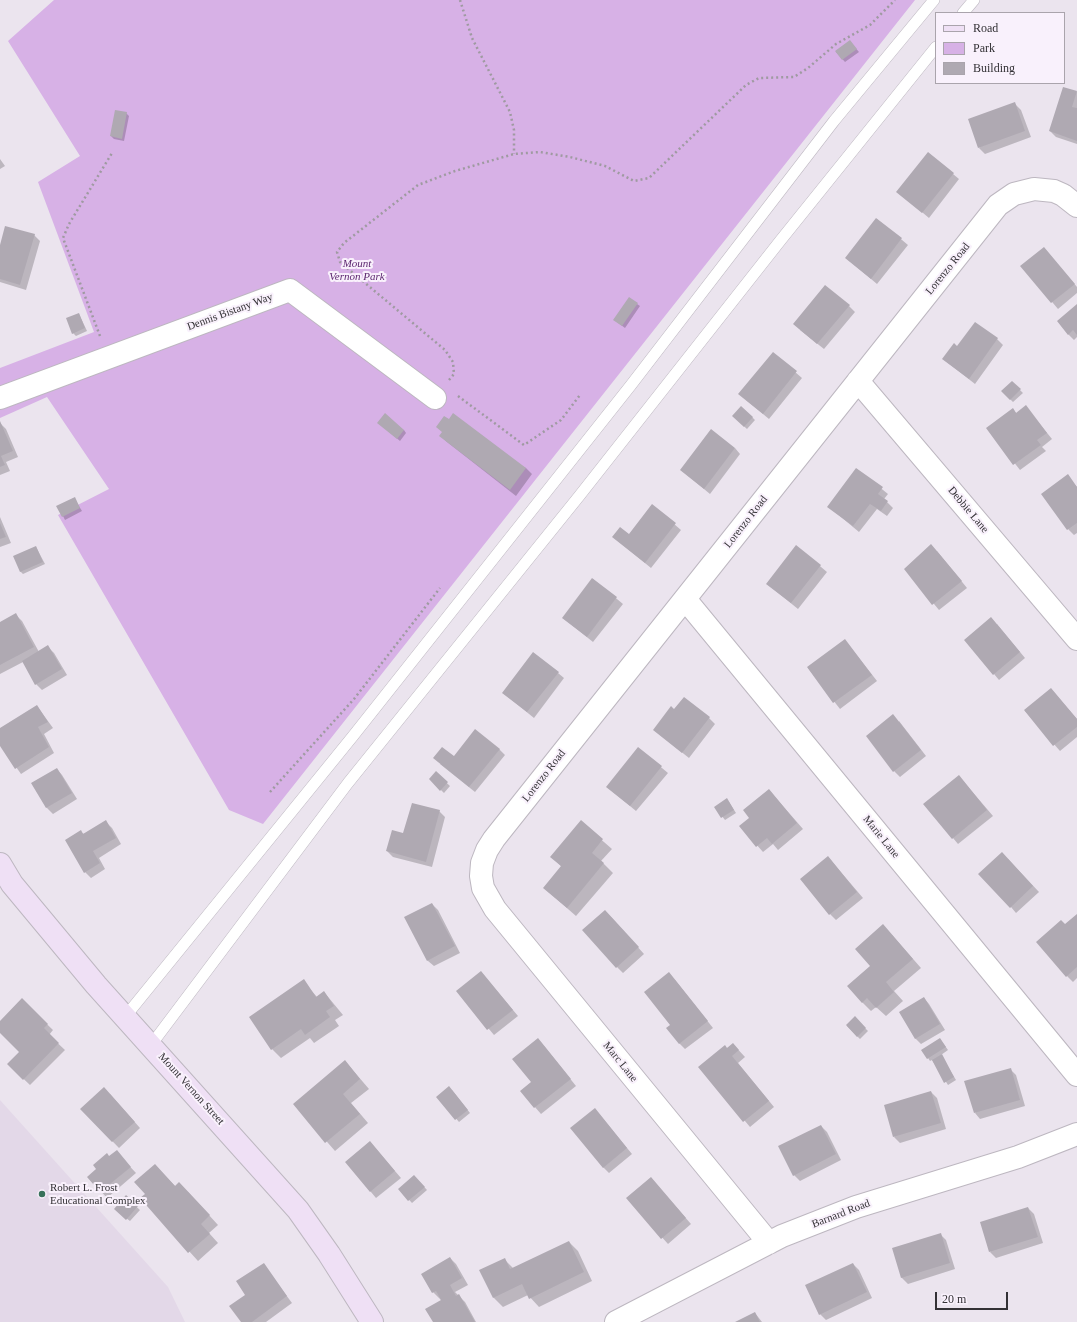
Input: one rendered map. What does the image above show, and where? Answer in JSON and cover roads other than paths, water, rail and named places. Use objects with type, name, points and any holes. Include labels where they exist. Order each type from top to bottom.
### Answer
[{"type":"main road","name":"Mount Vernon Street","points":[[0,864],[12,884],[125,1016],[298,1210],[329,1254],[372,1322]]},
{"type":"street","name":"Lorenzo Road","points":[[481,876],[482,863],[487,850],[494,839],[998,205],[1014,194],[1034,189],[1054,191],[1063,195],[1077,206]]},
{"type":"street","name":"Dennis Bistany Way","points":[[0,398],[290,290],[440,392]]},
{"type":"street","name":"Debbie Lane","points":[[858,381],[1077,639]]},
{"type":"street","name":"Marie Lane","points":[[685,599],[1077,1075]]},
{"type":"street","name":"Marc Lane","points":[[481,876],[483,888],[495,909],[769,1243]]},
{"type":"street","name":"Barnard Road","points":[[616,1322],[769,1243],[856,1207],[1018,1157],[1077,1134]]},
{"type":"lane","points":[[125,1016],[353,736],[631,385],[834,121],[934,0]]},
{"type":"lane","points":[[964,12],[974,0]]},
{"type":"lane","points":[[151,1045],[348,783],[580,496],[780,240],[935,48]]},
{"type":"place","name":"Robert L. Frost Educational Complex","points":[[42,1194]]},
{"type":"park label","name":"Mount Vernon Park","points":[[357,270]]}]
